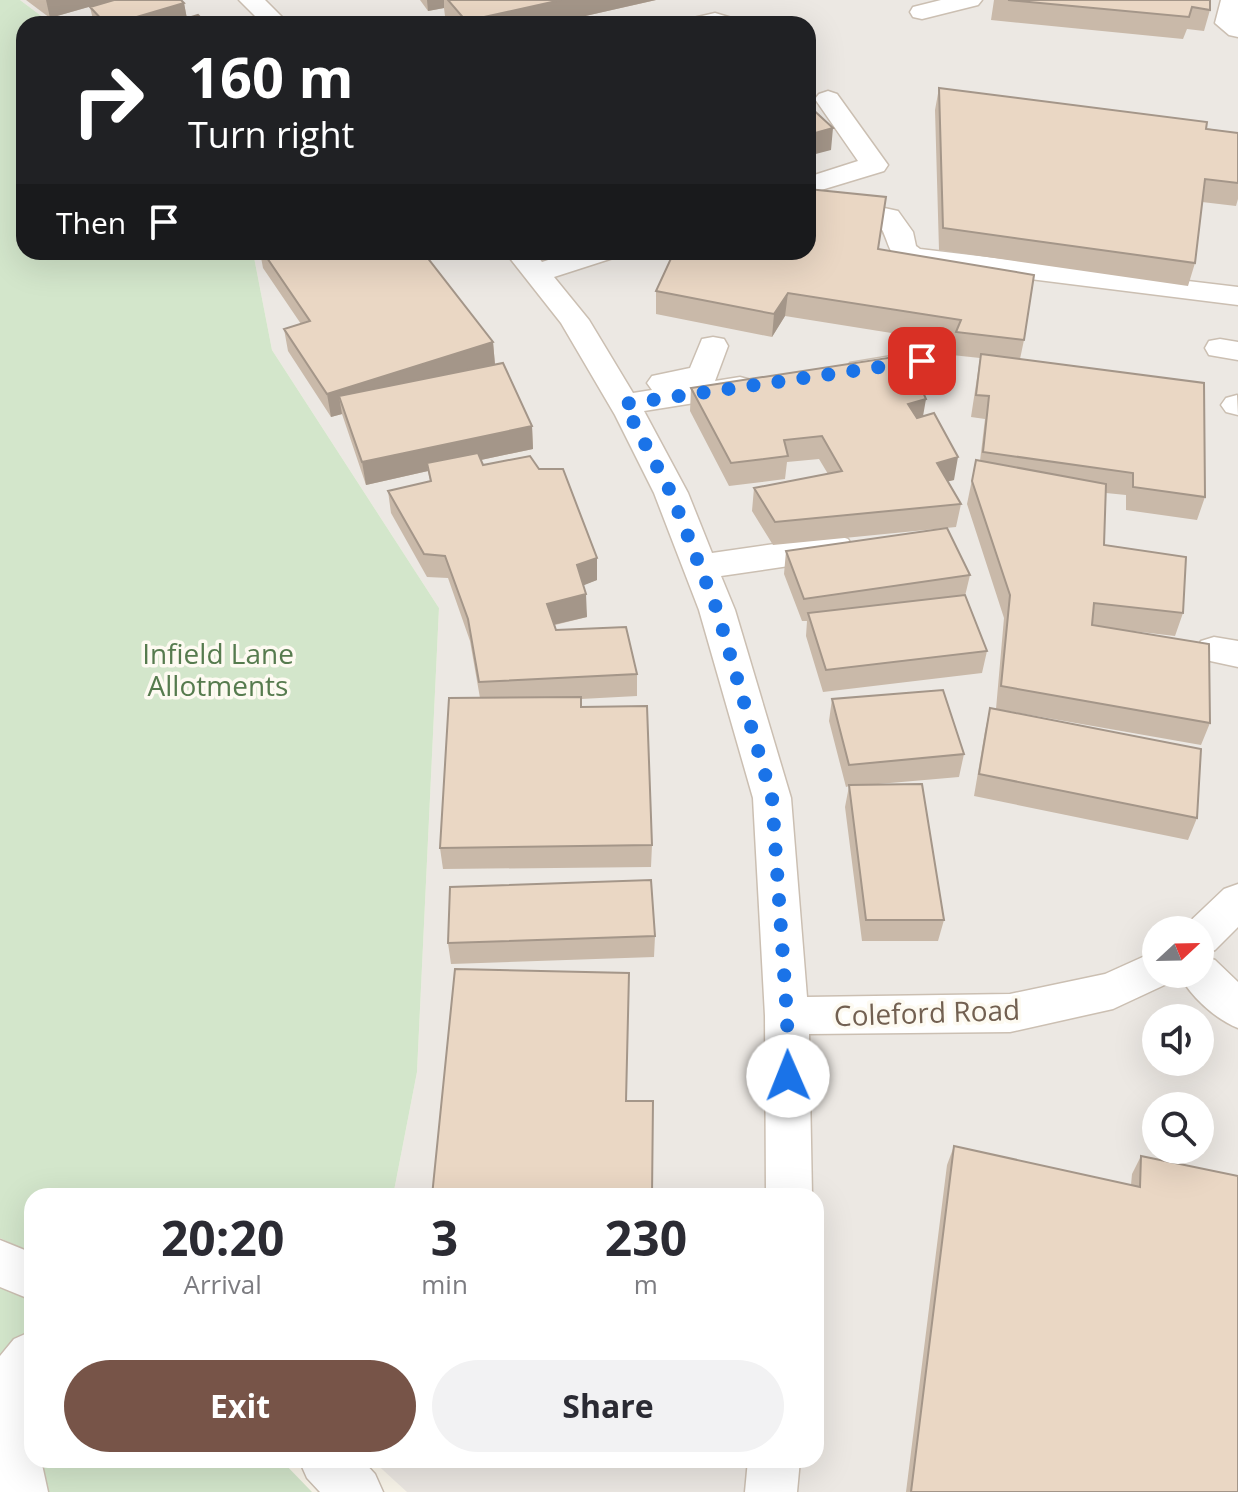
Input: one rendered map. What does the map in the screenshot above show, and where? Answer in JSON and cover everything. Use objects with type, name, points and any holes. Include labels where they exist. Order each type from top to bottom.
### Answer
[{"type":"street","points":[[251,0],[268,16]]},
{"type":"street","points":[[922,12],[970,0]]},
{"type":"street","points":[[1233,0],[1227,23],[1238,30]]},
{"type":"street","points":[[816,193],[874,165],[828,99]]},
{"type":"street","points":[[816,195],[888,217],[899,232],[902,250],[912,257],[1238,296]]},
{"type":"street","points":[[527,263],[548,260]]},
{"type":"street","points":[[527,263],[574,320],[621,398],[671,493],[717,610],[772,798],[787,1016],[789,1188]]},
{"type":"street","points":[[621,398],[703,375],[713,346]]},
{"type":"street","points":[[828,375],[922,361]]},
{"type":"street","points":[[621,398],[765,384]]},
{"type":"street","points":[[700,567],[864,543]]},
{"type":"street","points":[[1214,924],[1238,901]]},
{"type":"street","name":"Coleford Road","points":[[787,1016],[1010,1013],[1113,991],[1142,976]]},
{"type":"street","points":[[1214,986],[1238,1009]]},
{"type":"street","points":[[0,1263],[24,1274]]},
{"type":"street","points":[[22,1492],[0,1393],[24,1365]]},
{"type":"street","points":[[333,1468],[357,1492]]},
{"type":"street","points":[[771,1492],[773,1468]]},
{"type":"shaded area","points":[[20,0],[1238,0],[1238,1492],[407,1492],[381,1468],[824,1468],[824,1188],[395,1188],[417,1072],[439,608],[272,350],[255,260],[816,260],[816,16],[41,16]]},
{"type":"green space","name":"Infield Lane Allotments","points":[[0,0],[20,0],[41,16],[16,16],[16,260],[255,260],[272,350],[439,608],[417,1072],[395,1188],[24,1188],[24,1249],[0,1238]]},
{"type":"green space","points":[[0,1280],[24,1290],[24,1468],[289,1468],[312,1492],[0,1492]]},
{"type":"building","points":[[114,0],[181,0],[184,3],[140,16],[98,16],[90,7]]},
{"type":"building","points":[[448,0],[561,0],[489,16],[462,16]]},
{"type":"building","points":[[1008,0],[1210,0],[1210,10],[1192,7],[1189,17]]},
{"type":"building","points":[[939,88],[1207,122],[1206,129],[1238,133],[1238,183],[1205,179],[1195,263],[943,228]]},
{"type":"building","points":[[816,112],[833,128],[816,133]]},
{"type":"building","points":[[816,190],[886,197],[878,249],[1034,275],[1024,340],[956,332],[961,320],[788,293],[774,314],[656,291],[670,260],[816,260]]},
{"type":"building","points":[[268,260],[429,260],[493,342],[327,394],[284,329],[310,321]]},
{"type":"building","points":[[981,354],[1204,383],[1205,497],[1133,487],[1133,473],[983,452],[989,396],[976,395]]},
{"type":"building","points":[[907,355],[926,399],[908,404],[917,418],[934,413],[958,457],[937,463],[961,504],[775,522],[754,488],[842,471],[822,436],[784,440],[788,456],[731,463],[691,388]]},
{"type":"building","points":[[503,363],[532,426],[362,462],[339,396]]},
{"type":"building","points":[[478,453],[483,465],[530,456],[539,469],[563,469],[597,558],[577,565],[586,594],[547,604],[556,630],[626,627],[637,674],[479,682],[468,619],[445,556],[424,554],[388,491],[431,481],[427,463]]},
{"type":"building","points":[[976,460],[1106,484],[1104,545],[1186,557],[1183,613],[1094,603],[1092,625],[1209,644],[1210,723],[1001,686],[1010,595],[972,481]]},
{"type":"building","points":[[947,528],[970,575],[804,599],[786,551]]},
{"type":"building","points":[[965,595],[987,651],[826,670],[808,613]]},
{"type":"building","points":[[943,690],[964,754],[849,765],[832,699]]},
{"type":"building","points":[[581,697],[581,707],[647,706],[652,845],[440,848],[449,698]]},
{"type":"building","points":[[990,708],[1201,749],[1197,818],[979,774]]},
{"type":"building","points":[[922,784],[944,920],[866,920],[849,785]]},
{"type":"building","points":[[651,880],[655,936],[448,943],[450,887]]},
{"type":"building","points":[[455,969],[629,973],[626,1101],[653,1101],[652,1188],[433,1188]]},
{"type":"building","points":[[954,1146],[1140,1187],[1141,1156],[1142,1164],[1180,1164],[1238,1176],[1238,1492],[911,1492]]},
{"type":"route","points":[[788,1076],[787,1016],[772,798],[717,610],[671,493],[624,404],[922,361]]}]
